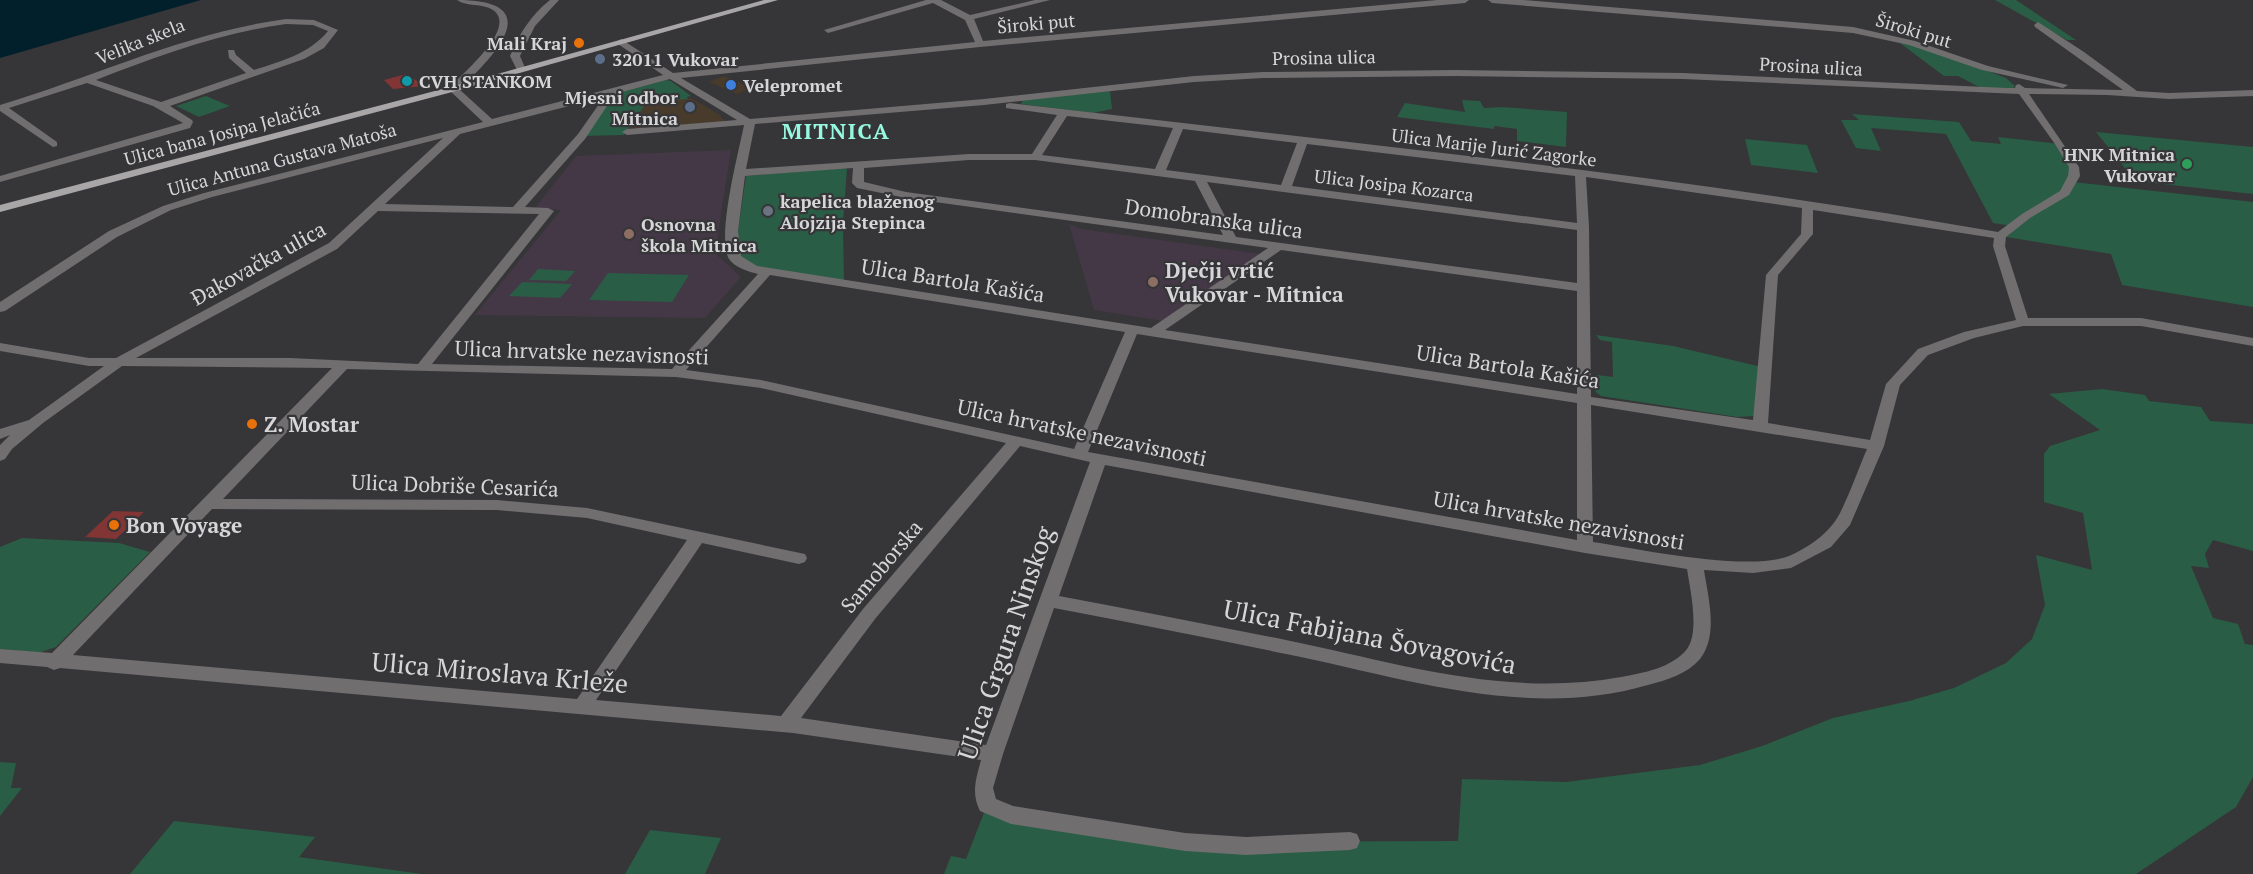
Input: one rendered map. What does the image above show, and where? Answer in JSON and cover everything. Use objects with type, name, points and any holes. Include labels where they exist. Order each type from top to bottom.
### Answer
[{"type":"main road","name":"Ulica bana Josipa Jelačića","points":[[0,209],[453,89],[774,0]]},
{"type":"street","name":"Ulica bana Josipa Jelačića","points":[[453,89],[483,60],[502,30],[501,13],[496,8],[461,0]]},
{"type":"street","points":[[521,70],[515,56],[522,38],[533,19],[555,0]]},
{"type":"street","points":[[828,30],[934,0],[969,18],[981,44]]},
{"type":"street","points":[[969,18],[1046,0]]},
{"type":"street","name":"Široki put","points":[[611,92],[671,76],[981,44],[1465,0]]},
{"type":"street","name":"Široki put","points":[[1492,0],[1853,30],[1912,43],[1970,64],[2012,75],[2107,92]]},
{"type":"street","name":"Velika skela","points":[[1,108],[87,80],[249,16],[282,13],[307,14],[326,21],[334,30],[321,46],[302,57],[160,106]]},
{"type":"street","points":[[2038,25],[2135,94]]},
{"type":"street","points":[[621,42],[671,76],[750,123]]},
{"type":"street","points":[[231,52],[253,74]]},
{"type":"street","name":"Prosina ulica","points":[[627,132],[984,102],[1229,76],[1364,73],[1683,76],[2023,92],[2107,92]]},
{"type":"street","points":[[2012,75],[2074,167],[2074,176],[2065,194],[2026,216],[2000,236],[1999,246],[2023,322]]},
{"type":"street","points":[[0,179],[186,126],[188,122],[186,118],[160,106],[87,80]]},
{"type":"street","points":[[453,89],[490,123]]},
{"type":"street","points":[[516,210],[578,138],[607,101],[611,92]]},
{"type":"street","name":"Đakovačka ulica","points":[[120,361],[333,246],[456,132],[611,92]]},
{"type":"street","points":[[2107,92],[2135,94],[2253,93]]},
{"type":"street","name":"Ulica Marije Jurić Zagorke","points":[[984,102],[1580,173],[1807,205],[2000,236]]},
{"type":"street","name":"Velika skela","points":[[1,108],[53,144]]},
{"type":"street","points":[[1035,157],[1064,112]]},
{"type":"street","name":"Ulica Bartola Kašića","points":[[750,123],[734,210],[732,252],[741,264],[766,272],[1760,426],[1876,447]]},
{"type":"street","points":[[1159,173],[1179,126]]},
{"type":"street","name":"Ulica Antuna Gustava Matoša","points":[[0,308],[113,234],[167,208],[208,195],[456,132]]},
{"type":"street","points":[[1285,189],[1303,141]]},
{"type":"street","name":"Ulica Josipa Kozarca","points":[[741,173],[969,157],[1035,157],[1583,227]]},
{"type":"street","name":"Domobranska ulica","points":[[859,166],[858,183],[866,188],[1584,288]]},
{"type":"street","points":[[1580,173],[1584,288],[1585,547]]},
{"type":"street","points":[[1200,178],[1232,240]]},
{"type":"street","points":[[1760,426],[1772,275],[1781,262],[1807,237],[1809,229],[1807,205]]},
{"type":"street","points":[[377,207],[548,212],[422,368]]},
{"type":"street","points":[[1155,331],[1278,247]]},
{"type":"street","points":[[676,373],[766,272]]},
{"type":"street","name":"Ulica hrvatske nezavisnosti","points":[[0,347],[60,359],[89,362],[676,373],[761,384],[1099,459],[1585,547],[1695,564],[1753,567],[1791,562],[1825,543],[1842,525],[1876,447],[1893,384],[1923,352],[1969,334],[2023,322],[2140,322],[2253,342]]},
{"type":"street","points":[[1079,454],[1133,328]]},
{"type":"street","points":[[0,456],[7,446],[38,420],[120,361]]},
{"type":"street","points":[[54,663],[343,365]]},
{"type":"street","points":[[0,434],[38,420]]},
{"type":"street","name":"Samoborska","points":[[786,724],[869,614],[1016,441]]},
{"type":"street","name":"Ulica Grgura Ninskog","points":[[1099,459],[993,754],[983,788],[987,806],[1011,815],[1185,842],[1246,846],[1350,841]]},
{"type":"street","name":"Ulica Dobriše Cesarića","points":[[208,504],[497,505],[587,513],[800,558]]},
{"type":"street","points":[[582,706],[698,536]]},
{"type":"street","name":"Ulica Fabijana Šovagovića","points":[[1048,600],[1424,677],[1513,691],[1569,691],[1647,680],[1677,668],[1693,654],[1702,618],[1695,564]]},
{"type":"street","name":"Ulica Miroslava Krleže","points":[[0,656],[54,663],[786,724],[993,754]]},
{"type":"shaded area","name":"Velepromet","points":[[724,76],[752,88],[737,94],[709,82]]},
{"type":"shaded area","points":[[691,98],[720,115],[725,122],[627,129],[646,102]]},
{"type":"shaded area","name":"Osnovna škola Mitnica","points":[[731,150],[715,253],[741,277],[705,318],[475,315],[561,210],[535,208],[576,156]]},
{"type":"shaded area","name":"Dječji vrtić Vukovar - Mitnica","points":[[1069,224],[1081,229],[1261,254],[1163,321],[1094,310]]},
{"type":"green space","points":[[1995,0],[2016,0],[2076,40],[2067,40]]},
{"type":"green space","points":[[1905,42],[2006,78],[2015,86],[2013,89],[1983,89],[1958,76],[1944,76],[1900,43]]},
{"type":"green space","points":[[666,80],[671,81],[691,96],[687,97],[688,99],[647,102],[624,135],[584,136],[614,94]]},
{"type":"green space","points":[[1110,91],[1112,109],[1093,113],[1021,104],[1023,100]]},
{"type":"green space","points":[[206,96],[230,106],[199,117],[176,106]]},
{"type":"green space","points":[[1462,100],[1480,101],[1484,108],[1502,107],[1567,112],[1566,147],[1517,141],[1517,129],[1494,126],[1494,129],[1397,117],[1405,103],[1465,112]]},
{"type":"green space","points":[[1852,114],[1959,122],[1971,141],[2001,144],[1998,137],[2060,144],[2074,167],[2073,182],[2253,202],[2253,307],[2122,285],[2111,254],[2000,236],[2012,226],[1993,223],[1946,134],[1871,128],[1881,151],[1856,148],[1841,120],[1859,120]]},
{"type":"green space","name":"HNK Mitnica Vukovar","points":[[2096,132],[2253,147],[2253,194],[2135,181]]},
{"type":"green space","points":[[1745,139],[1807,145],[1818,173],[1751,165]]},
{"type":"green space","points":[[847,169],[843,222],[844,282],[760,268],[744,261],[735,251],[746,176]]},
{"type":"green space","points":[[538,269],[575,271],[566,281],[529,280]]},
{"type":"green space","points":[[608,273],[689,275],[672,302],[589,300]]},
{"type":"green space","points":[[522,282],[572,284],[560,298],[509,296]]},
{"type":"green space","points":[[1596,335],[1673,346],[1762,367],[1756,416],[1737,417],[1601,396],[1593,388],[1591,380],[1592,376],[1597,375],[1613,377],[1612,342],[1600,340]]},
{"type":"green space","points":[[2102,389],[2145,395],[2149,401],[2201,407],[2210,421],[2253,424],[2253,551],[2213,540],[2205,554],[2209,568],[2191,566],[2213,618],[2238,624],[2245,644],[2253,645],[2253,777],[2236,807],[2136,874],[944,874],[951,856],[966,859],[987,805],[1185,842],[1458,841],[1462,779],[1566,782],[1700,765],[1762,746],[1833,718],[1954,688],[2006,663],[2032,639],[2045,605],[2036,555],[2092,570],[2083,513],[2044,502],[2044,454],[2050,446],[2100,430],[2049,394]]},
{"type":"green space","points":[[22,538],[119,543],[150,552],[56,647],[38,653],[0,649],[0,547]]},
{"type":"green space","points":[[0,762],[16,763],[11,788],[22,788],[0,816]]},
{"type":"green space","points":[[174,821],[315,837],[299,857],[422,874],[130,874]]},
{"type":"green space","points":[[650,830],[721,838],[705,874],[625,874]]},
{"type":"water","points":[[0,0],[201,0],[0,58]]},
{"type":"building","name":"CVH STANKOM","points":[[406,74],[425,86],[393,89],[384,80]]},
{"type":"building","name":"Bon Voyage","points":[[113,511],[144,512],[116,539],[85,537]]},
{"type":"place","name":"Mali Kraj","points":[[579,43]]},
{"type":"place","name":"32011 Vukovar","points":[[600,59]]},
{"type":"place","name":"CVH STANKOM","points":[[407,81]]},
{"type":"place","name":"Velepromet","points":[[731,85]]},
{"type":"place","name":"Mjesni odbor Mitnica","points":[[690,107]]},
{"type":"place","name":"HNK Mitnica Vukovar","points":[[2187,164]]},
{"type":"place","name":"kapelica blaženog Alojzija Stepinca","points":[[768,211]]},
{"type":"place","name":"Osnovna škola Mitnica","points":[[629,234]]},
{"type":"place","name":"Dječji vrtić Vukovar - Mitnica","points":[[1153,282]]},
{"type":"place","name":"Z. Mostar","points":[[252,424]]},
{"type":"place","name":"Bon Voyage","points":[[114,525]]},
{"type":"district","name":"MITNICA","points":[[836,130]]}]
